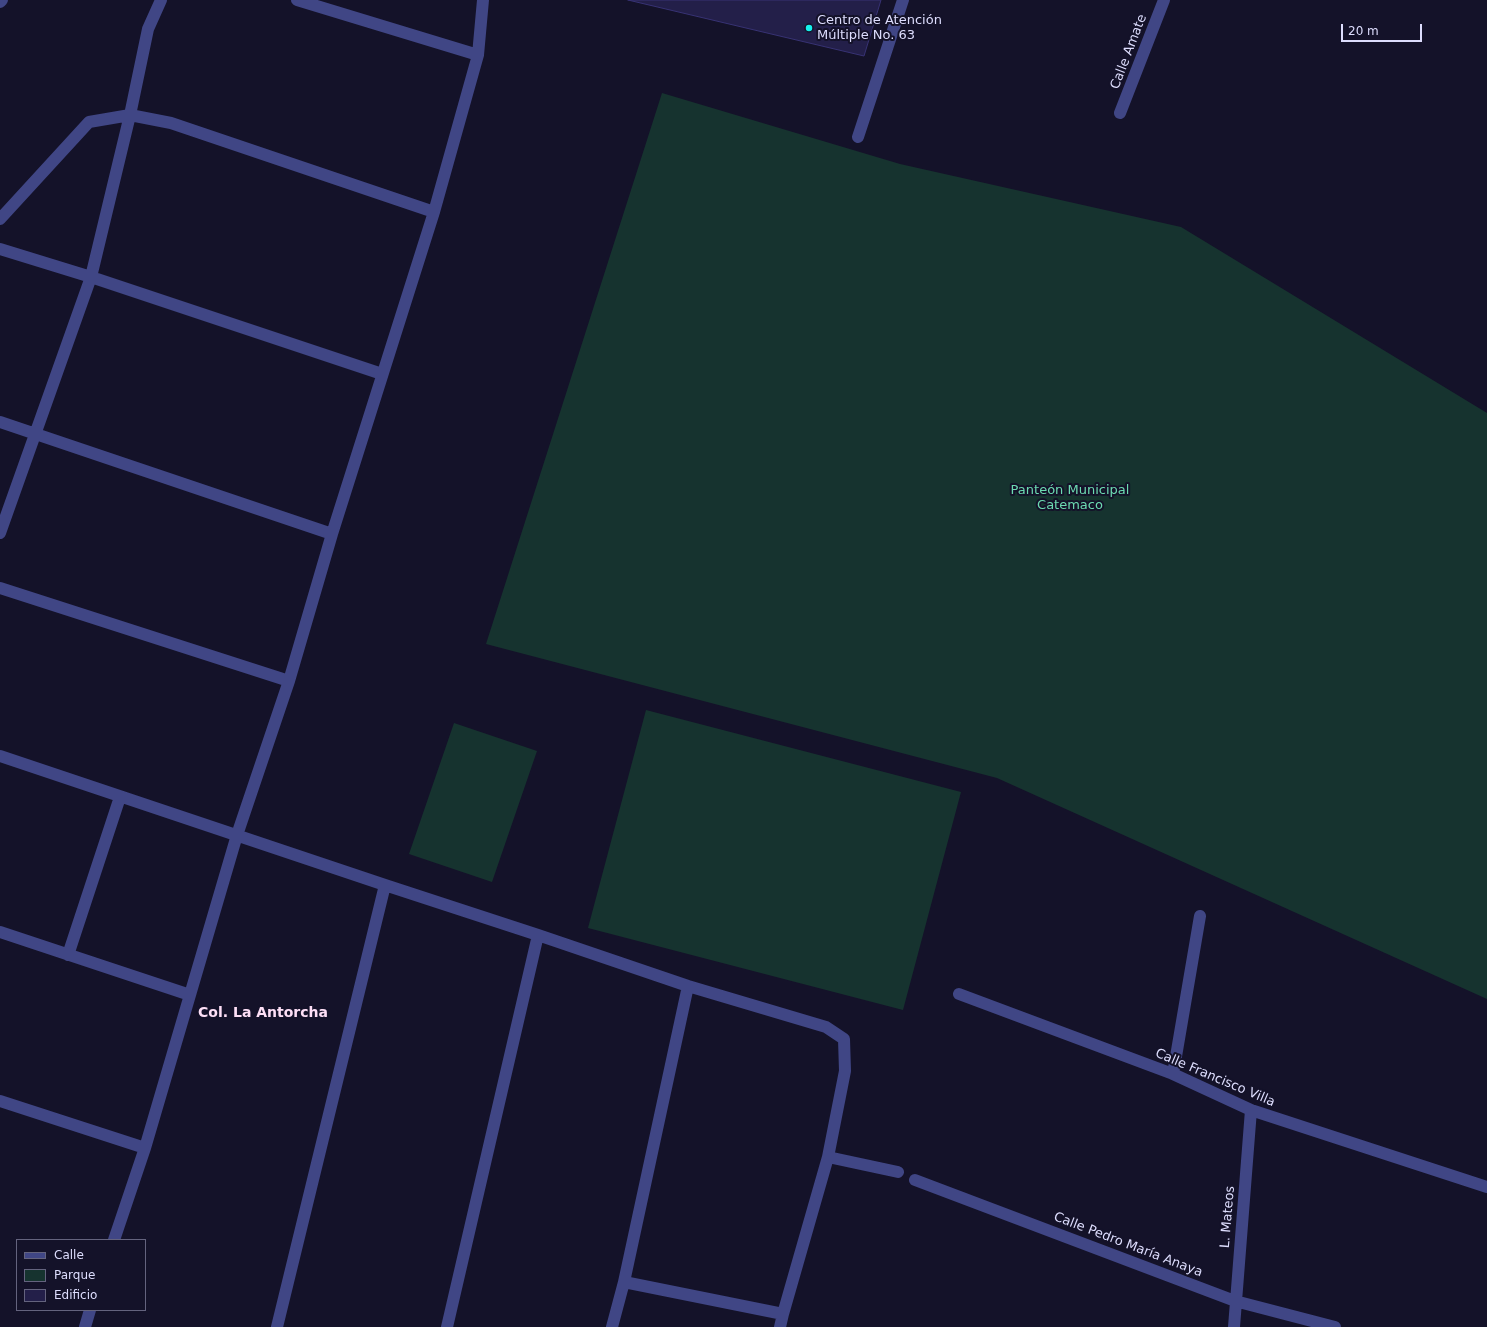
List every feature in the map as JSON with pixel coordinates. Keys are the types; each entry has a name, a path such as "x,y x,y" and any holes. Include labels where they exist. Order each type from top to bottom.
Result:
{"street":[{"path":"0,533 91,277 130,115 148,29 161,0"},
{"path":"297,0 478,56"},
{"path":"114,1239 145,1148 237,835 289,681 332,534 434,212 478,56 483,0"},
{"path":"858,137 903,0"},
{"name":"Calle Amate","path":"1120,113 1164,0"},
{"path":"0,219 89,122 130,115 171,124 434,212"},
{"path":"0,249 91,277 382,374"},
{"path":"0,422 332,534"},
{"path":"0,588 289,681"},
{"path":"0,756 688,986 826,1027 844,1039 845,1071 828,1157 782,1314 780,1327"},
{"path":"68,954 120,797"},
{"path":"277,1327 385,885"},
{"path":"1173,1074 1200,916"},
{"path":"0,932 190,996"},
{"path":"447,1327 538,935"},
{"path":"612,1327 624,1282 688,986"},
{"name":"Calle Francisco Villa","path":"959,994 1173,1074 1251,1110 1487,1187"},
{"path":"0,1102 145,1148"},
{"name":"L. Mateos","path":"1234,1327 1251,1110"},
{"path":"828,1157 898,1172"},
{"name":"Calle Pedro María Anaya","path":"915,1180 1236,1301 1335,1327"},
{"path":"624,1282 782,1314"},
{"path":"85,1327 90,1311"}],"green space":[{"name":"Panteón Municipal Catemaco","path":"662,93 900,164 1181,227 1487,413 1487,999 997,778 486,644"},
{"path":"646,710 961,792 903,1010 588,928"},
{"path":"454,723 537,751 492,882 409,854"}],"building":[{"name":"Centro de Atención Múltiple No. 63","path":"628,0 881,0 864,56"}],"place":[{"name":"Centro de Atención Múltiple No. 63","path":"809,28"}],"district":[{"name":"Col. La Antorcha","path":"263,1013"}]}
